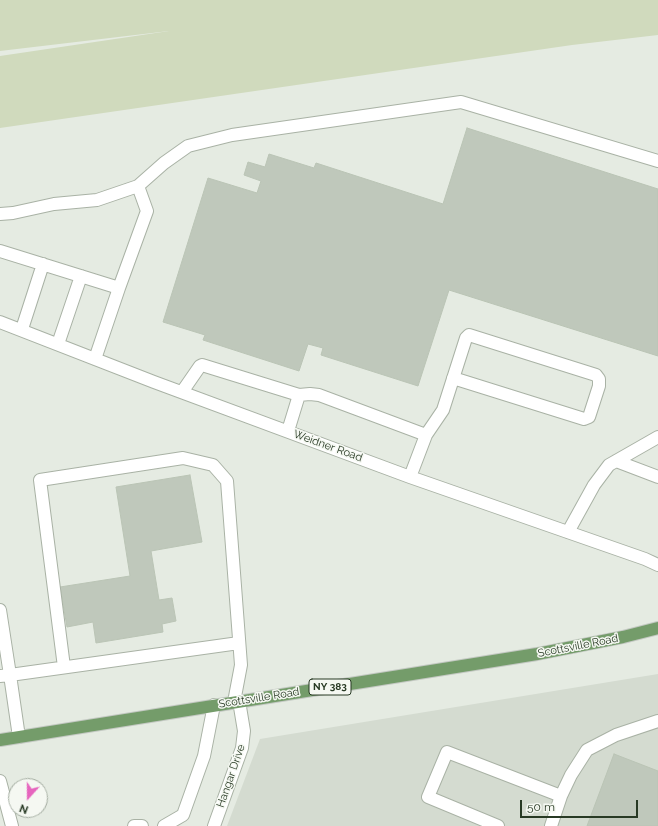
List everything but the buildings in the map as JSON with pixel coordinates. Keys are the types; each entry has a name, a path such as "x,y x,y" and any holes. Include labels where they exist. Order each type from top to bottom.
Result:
{"main road":[{"name":"Scottsville Road","path":"0,740 537,654 622,637 658,628"}],"street":[{"path":"0,214 13,213 54,204 97,200 138,186 164,163 188,146 232,135 462,102 658,161"},
{"path":"94,359 147,211 138,186"},
{"path":"0,251 119,288"},
{"path":"22,329 43,264"},
{"path":"58,344 81,276"},
{"name":"Weidner Road","path":"0,322 22,329 94,359 288,432 658,565"},
{"path":"410,477 426,435 443,410 453,378 466,338 470,335 596,375 599,379 599,386 589,417 584,419 453,378"},
{"path":"182,392 202,365 299,395 319,395 426,435"},
{"path":"288,432 299,395"},
{"path":"568,532 594,485 609,465 658,437"},
{"path":"64,667 40,480 182,458 213,465 226,481 241,665 237,702"},
{"path":"616,461 658,477"},
{"path":"0,610 5,675 19,736"},
{"path":"5,675 239,644"},
{"name":"Hangar Drive","path":"214,826 242,748 244,731 237,702"},
{"path":"164,826 183,815 204,756 214,705"},
{"path":"551,826 571,775 587,750 616,735 658,721"},
{"path":"498,826 428,797 447,752 562,796"},
{"path":"0,781 12,826"},
{"path":"134,826 142,826"}],"shaded area":[{"path":"658,674 658,826 227,826 260,739"}],"green space":[{"path":"0,0 658,0 658,35 572,45 0,128 0,56 169,31 0,51"}]}
